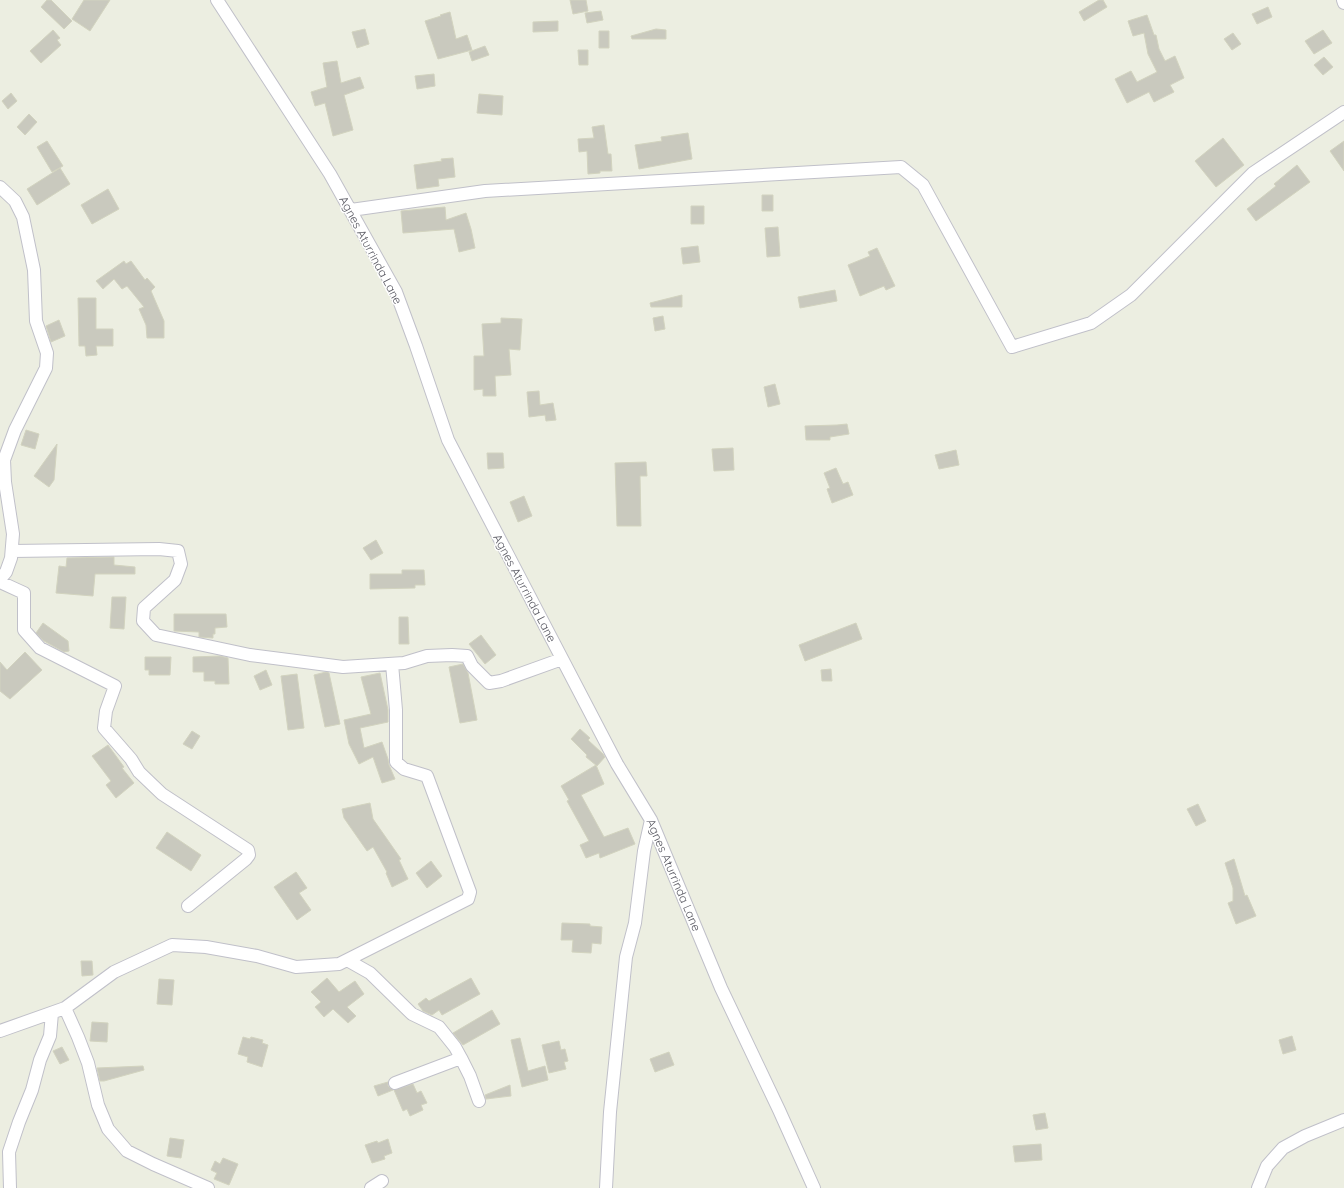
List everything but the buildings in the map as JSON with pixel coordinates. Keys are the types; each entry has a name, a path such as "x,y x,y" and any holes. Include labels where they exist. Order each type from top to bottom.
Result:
{"street":[{"name":"Agnes Aturrinda Lane","path":"217,0 330,174 396,292 448,440 617,764 652,820 721,988 814,1188"},
{"path":"350,210 485,192 900,167 923,185 1012,347 1091,323 1131,295 1253,173 1344,112"},
{"path":"0,187 14,202 23,217 34,270 36,321 47,353 46,368 15,430 4,460 5,482 13,534 11,558 6,572 0,580 24,593 24,630 40,648 115,686 106,711 104,728 131,759 139,772 162,794 248,850 249,855 246,859 188,906"},
{"path":"12,551 159,549 178,551 181,564 175,580 144,608 144,621 156,635 250,655 343,668 404,663 427,656 467,656 472,666 489,683 501,682 562,659"},
{"path":"0,1031 65,1008 114,972 172,945 206,948 257,956 296,967 339,964 468,900 470,892 427,776 404,769 396,762 396,710 392,664"},
{"path":"606,1188 610,1112 626,957 635,923 644,851 652,820"},
{"path":"347,960 370,973 412,1014 439,1027 455,1047 461,1058 470,1076 479,1101"},
{"path":"65,1008 88,1063 98,1105 108,1129 127,1151 152,1164 208,1188"},
{"path":"10,1188 9,1152 32,1090 40,1060 50,1036 52,1013"},
{"path":"396,1083 461,1058"},
{"path":"1258,1188 1267,1166 1283,1148 1305,1136 1344,1120"},
{"path":"371,1188 382,1181"}]}
